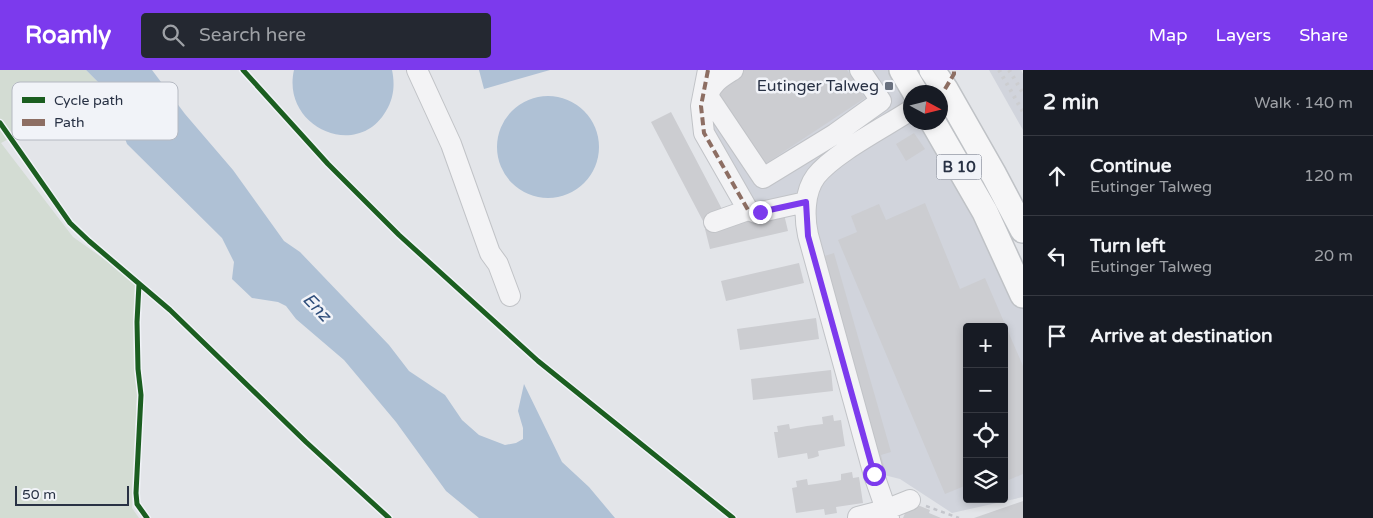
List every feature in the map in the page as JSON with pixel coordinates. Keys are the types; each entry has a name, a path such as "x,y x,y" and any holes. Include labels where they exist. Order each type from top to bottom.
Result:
{"main road":[{"path":"902,70 911,85"},
{"name":"B 10","path":"939,84 994,175 1023,230"},
{"name":"B 10","path":"938,130 985,212 1023,295"}],"street":[{"path":"417,70 451,144 490,253 498,264 510,296"},
{"path":"708,70 701,106 704,133 748,210 756,213 806,202"},
{"path":"733,70 719,79 710,89 708,96 763,178 835,134 881,101 860,70"},
{"path":"887,514 867,476 808,236 806,202 815,176 827,165 903,114"},
{"path":"835,134 849,149"},
{"path":"714,222 748,210"},
{"path":"858,517 887,514 910,500"}],"path":[{"path":"910,500 959,518"}],"shaded area":[{"path":"0,70 86,70 98,82 12,82 12,137 1,143 73,237 142,286 132,508 139,518 0,518"},
{"path":"713,70 892,70 903,89 903,130 927,130 1023,303 1023,497 1008,500 1008,323 963,323 963,503 996,503 952,513 900,479 880,474 800,197 754,204 731,166 711,125"},
{"path":"989,70 1021,70 1023,74 1023,130"}],"water":[{"path":"86,70 152,70 161,82 98,82"},
{"path":"294,70 392,70 394,86 391,101 386,111 373,126 358,134 341,135 324,131 310,121 299,107 293,90"},
{"path":"479,70 550,70 484,89"},
{"path":"548,96 567,100 584,111 595,128 599,147 595,166 584,183 567,194 548,198 529,194 512,183 501,166 497,147 501,128 512,111 529,100"},
{"name":"Enz","path":"178,105 233,170 284,241 300,252 389,345 409,371 445,395 462,420 479,435 505,445 516,443 523,439 523,428 518,411 524,384 562,462 589,487 615,518 479,518 446,491 396,422 344,360 296,319 286,306 278,302 252,298 232,279 234,262 222,238 127,144 126,140 178,140"}],"building":[{"path":"745,70 847,70 865,98 765,164 716,89"},
{"path":"671,112 723,211 703,221 651,122"},
{"path":"914,133 925,149 906,161 896,144"},
{"path":"925,203 960,289 985,278 1004,323 963,323 963,487 945,494 838,240 857,232 851,216 879,204 886,220"},
{"path":"783,210 788,231 710,249 705,229"},
{"path":"834,253 891,452 881,455 885,470 876,466 815,259"},
{"path":"799,263 804,283 726,301 721,281"},
{"path":"816,318 819,339 740,350 737,329"},
{"path":"1008,331 1023,366 1023,474 1008,480"},
{"path":"831,370 833,391 753,400 751,379"},
{"path":"833,415 834,421 841,420 845,446 818,451 819,456 808,459 807,453 778,458 774,432 778,432 777,426 789,424 790,429 823,424 822,417"},
{"path":"852,472 853,478 859,477 863,503 836,507 837,513 825,515 824,509 796,513 792,488 797,487 796,481 807,479 808,485 837,481 841,480 841,474"},
{"path":"1023,501 1023,518 974,518"},
{"path":"910,502 930,510 929,513 941,518 903,518"}],"railway":[{"path":"999,70 1023,112"},
{"path":"1009,70 1023,93"}],"marked path":[{"path":"708,70 701,106 704,133 748,210 756,213 806,202"},
{"path":"947,85 954,74 954,70"}],"cycle path":[{"path":"243,70 328,164 399,235 538,361 733,518"},
{"path":"0,123 70,223 170,310 306,442 389,518"},
{"path":"139,284 137,322 138,369 141,395 136,493 137,504 147,518"}],"place":[{"name":"Eutinger Talweg","path":"889,86"}],"route":[{"path":"760,212 806,202 808,236 874,474"}]}
